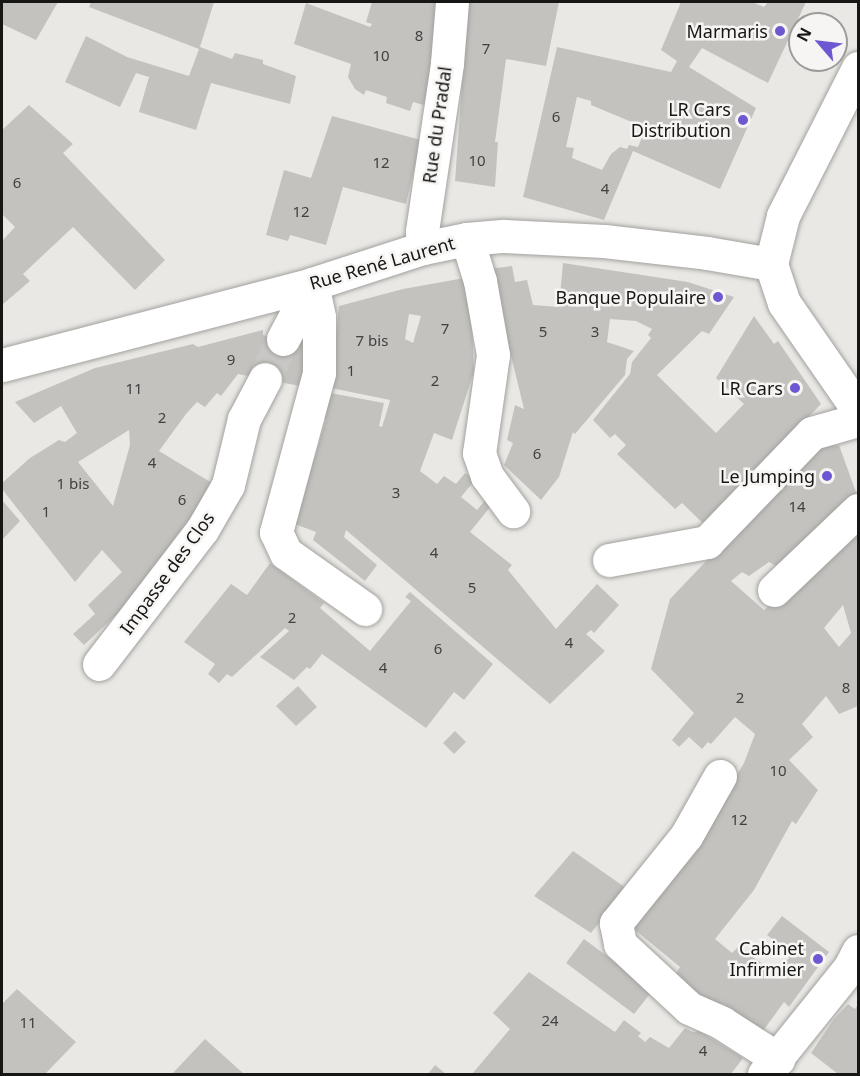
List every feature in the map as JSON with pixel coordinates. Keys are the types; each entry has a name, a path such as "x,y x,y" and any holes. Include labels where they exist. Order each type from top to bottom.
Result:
{"street":[{"name":"Rue du Pradal","path":"423,248 422,231 447,63 452,2"},
{"path":"858,68 783,216 771,264 784,303 858,410"},
{"name":"Rue René Laurent","path":"2,365 312,284 423,248 467,239 504,236 604,241 706,253 771,264"},
{"path":"467,239 480,281 493,355 479,453 487,476 513,511"},
{"path":"284,339 312,284"},
{"path":"312,284 319,318 319,374 276,532 286,553 365,609"},
{"name":"Impasse des Clos","path":"99,664 202,530 228,485 244,419 265,379"},
{"path":"609,560 707,542 812,433 858,420"},
{"path":"774,590 858,510"},
{"path":"720,776 686,836 616,923 620,944 689,1008 722,1023 771,1066 856,964"}],"building":[{"path":"2,2 58,2 36,40 2,24"},
{"path":"91,2 214,2 200,47 232,59 235,53 263,60 263,64 296,76 290,104 211,83 196,130 139,112 149,77 136,73 120,107 65,82 86,36 127,57 189,76 199,49 89,7"},
{"path":"372,2 438,2 427,106 413,102 410,111 386,103 387,97 366,90 364,95 355,89 348,77 351,64 294,44 306,3 370,27 372,24 366,22"},
{"path":"468,2 559,2 546,66 506,59 495,142 498,142 495,187 455,181"},
{"path":"681,2 752,2 764,7 768,2 806,2 801,12 788,12 788,40 768,83 702,48 689,67 756,108 720,189 633,151 604,220 523,197 557,47 671,72 677,61 661,50","holes":["577,97 591,101 591,105 646,128 638,147 629,145 627,149 620,147 611,154 602,170 572,158 574,148 566,147"]},
{"path":"29,105 73,144 63,153 165,260 135,290 73,227 23,274 30,281 2,305 2,241 15,227 2,214 2,130"},
{"path":"332,116 421,140 406,204 343,187 326,245 290,235 288,241 266,235 284,170 311,178"},
{"path":"563,263 688,282 734,297 709,334 702,331 657,375 716,433 744,404 716,378 754,316 774,344 778,341 821,404 757,471 709,529 682,503 675,509 617,454 626,445 615,434 610,438 593,420 630,374 632,362 651,338 648,335 652,329 636,321 610,319 607,342 634,351 627,359 625,375 575,434 573,432 559,477 541,500 504,465 513,443 507,440 515,405 524,409 490,269 512,266 515,282 527,280 533,305 559,307"},
{"path":"470,277 474,371 452,440 434,433 420,471 437,484 444,476 456,484 465,473 475,480 461,497 477,510 488,497 495,501 470,532 512,565 508,570 556,629 597,584 619,605 594,633 591,630 586,634 605,651 550,704 346,530 344,537 377,565 365,581 313,540 316,532 295,524 326,419 318,417 325,392 384,403 379,426 382,427 390,400 331,388 339,306 403,289","holes":["409,314 421,316 413,343 405,339"]},
{"path":"263,330 263,335 309,345 300,386 238,374 221,396 217,393 205,407 197,402 186,414 159,451 212,483 205,498 141,584 144,589 84,645 73,634 95,614 88,605 122,572 102,550 75,582 2,489 2,483 30,458 59,440 65,442 77,433 61,406 34,423 15,402 95,368 193,344 198,347","holes":["129,430 130,445 113,506 78,462"]},
{"path":"839,445 857,495 776,566 769,562 749,576 742,572 731,581 764,610 858,524 858,706 839,714 826,696 802,724 813,737 789,760 818,790 796,824 792,821 754,890 715,939 732,953 738,947 776,973 789,958 772,944 775,941 767,935 782,916 829,952 789,1007 784,1002 760,1035 723,1004 716,1012 672,980 680,967 629,925 698,840 744,763 755,734 735,717 711,744 708,742 702,749 689,737 679,747 672,740 694,713 651,669 670,599 813,449","holes":["843,605 851,633 839,647 824,628"]},
{"path":"2,500 20,521 2,540"},
{"path":"270,563 324,603 320,608 370,651 411,601 405,597 410,592 493,664 464,700 454,692 426,728 322,654 310,669 307,667 294,680 260,657 289,631 285,628 232,677 227,674 219,683 208,674 215,664 184,642 231,584 247,595"},
{"path":"298,686 317,707 296,726 276,706"},
{"path":"455,731 466,742 454,754 443,743"},
{"path":"573,851 626,888 591,933 534,896"},
{"path":"584,939 653,990 634,1014 566,963"},
{"path":"529,972 615,1032 624,1020 641,1033 638,1036 645,1042 650,1037 669,1048 685,1028 693,1032 699,1031 743,1058 731,1074 472,1074 510,1029 493,1013"},
{"path":"17,989 76,1042 45,1074 2,1074 2,1004"},
{"path":"848,1004 855,1009 858,1005 858,1074 838,1074 811,1053 834,1019"},
{"path":"205,1039 244,1074 172,1074"},
{"path":"435,1065 446,1074 428,1074"}],"tunnel":[{"path":"265,379 283,339"}],"place":[{"name":"Marmaris","path":"780,31"},
{"name":"LR Cars Distribution","path":"743,120"},
{"name":"Banque Populaire","path":"718,297"},
{"name":"LR Cars","path":"795,388"},
{"name":"Le Jumping","path":"827,476"},
{"name":"Cabinet Infirmier","path":"818,959"}]}
